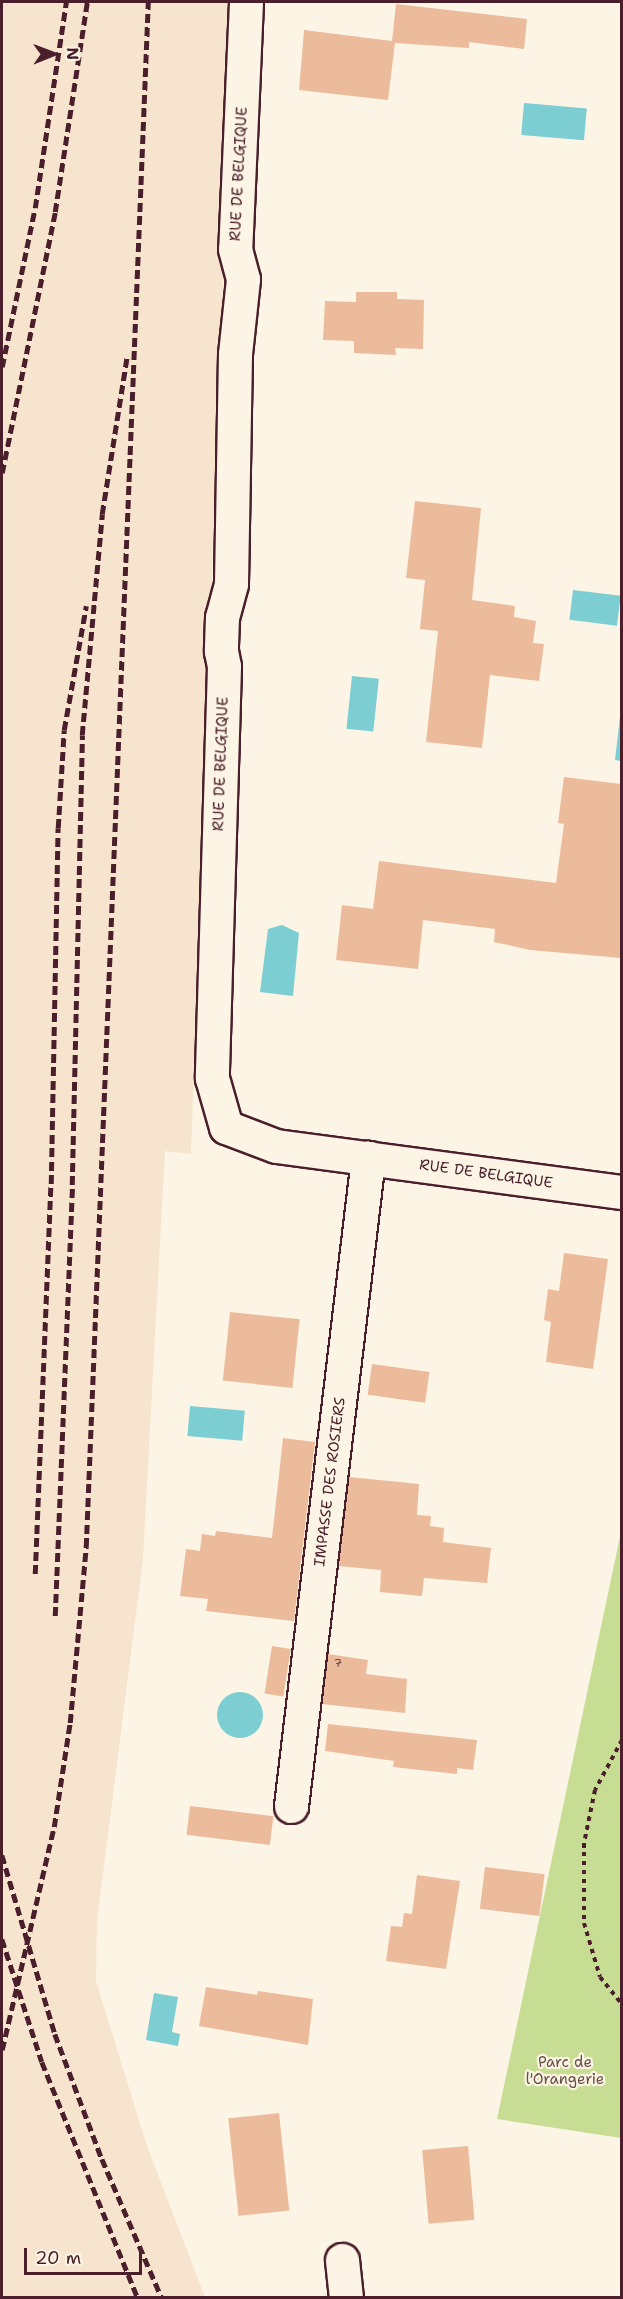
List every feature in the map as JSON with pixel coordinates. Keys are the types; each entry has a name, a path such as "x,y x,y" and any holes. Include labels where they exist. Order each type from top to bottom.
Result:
{"street":[{"name":"RUE DE BELGIQUE","path":"246,2 236,249 243,279 235,354 231,584 222,617 221,651 224,666 212,1078 226,1127 276,1146 621,1192"},
{"name":"IMPASSE DES ROSIERS","path":"291,1806 368,1158"},
{"path":"342,2260 346,2298"}],"path":[{"path":"621,1740 596,1790 584,1843 584,1923 600,1977 621,2004"}],"shaded area":[{"path":"2,2 233,2 191,1154 165,1151 143,1559 97,1921 96,1981 147,2146 205,2297 2,2298"}],"green space":[{"name":"Parc de l'Orangerie","path":"621,1532 622,2138 497,2119"}],"water":[{"path":"524,103 587,108 584,140 521,135"},
{"path":"573,590 621,596 617,626 569,620"},
{"path":"352,676 379,679 373,732 346,729"},
{"path":"621,708 621,761 615,760"},
{"path":"282,925 299,933 293,996 260,992 268,929"},
{"path":"190,1406 245,1411 242,1441 187,1436"},
{"path":"240,1692 256,1699 263,1715 256,1731 240,1738 224,1731 217,1715 224,1699"},
{"path":"154,1993 178,1997 172,2032 180,2034 178,2046 146,2040"}],"building":[{"path":"396,4 527,19 524,49 469,42 469,48 395,43 388,100 299,90 304,30 392,41"},
{"path":"356,292 397,292 397,299 424,300 423,349 395,348 396,355 354,353 354,341 323,340 325,301 356,302"},
{"path":"415,501 481,508 472,600 515,606 514,617 536,621 533,643 544,644 539,681 490,675 482,748 426,742 438,631 420,629 425,580 406,578"},
{"path":"564,777 621,784 621,958 530,950 494,942 495,929 423,920 418,969 336,960 342,905 373,909 379,861 556,883 564,824 558,823"},
{"path":"564,1253 608,1259 593,1369 546,1362 551,1322 544,1320 548,1289 559,1291"},
{"path":"230,1312 300,1319 292,1388 223,1381"},
{"path":"372,1364 429,1372 425,1403 368,1395"},
{"path":"283,1438 315,1442 294,1621 206,1611 208,1599 180,1596 186,1549 200,1551 202,1534 215,1536 216,1531 272,1538"},
{"path":"349,1477 419,1484 417,1515 431,1516 430,1526 444,1528 443,1542 491,1548 487,1583 424,1578 422,1596 380,1592 381,1570 338,1566"},
{"path":"272,1646 291,1649 283,1696 264,1693"},
{"path":"328,1654 368,1660 366,1674 407,1679 405,1713 322,1704"},
{"path":"328,1724 477,1740 473,1770 457,1768 457,1774 393,1767 394,1761 325,1751"},
{"path":"190,1806 273,1816 270,1845 186,1835"},
{"path":"485,1867 545,1874 539,1916 480,1909"},
{"path":"417,1875 460,1881 446,1969 386,1961 391,1926 402,1927 404,1913 412,1914"},
{"path":"206,1987 257,1995 258,1991 313,1999 308,2045 199,2026"},
{"path":"279,2113 289,2210 239,2216 228,2118"},
{"path":"468,2146 474,2220 429,2224 422,2150"}],"railway":[{"path":"2,367 35,208 66,2"},
{"path":"2,473 55,212 87,2"},
{"path":"2,2050 54,1827 70,1723 86,1547 148,2"},
{"path":"55,1616 72,1185 82,735 102,514 127,357"},
{"path":"35,1574 51,1184 58,828 64,730 86,606"},
{"path":"2,1855 55,2034 102,2159 162,2298"},
{"path":"2,1939 42,2062 138,2298"}]}
